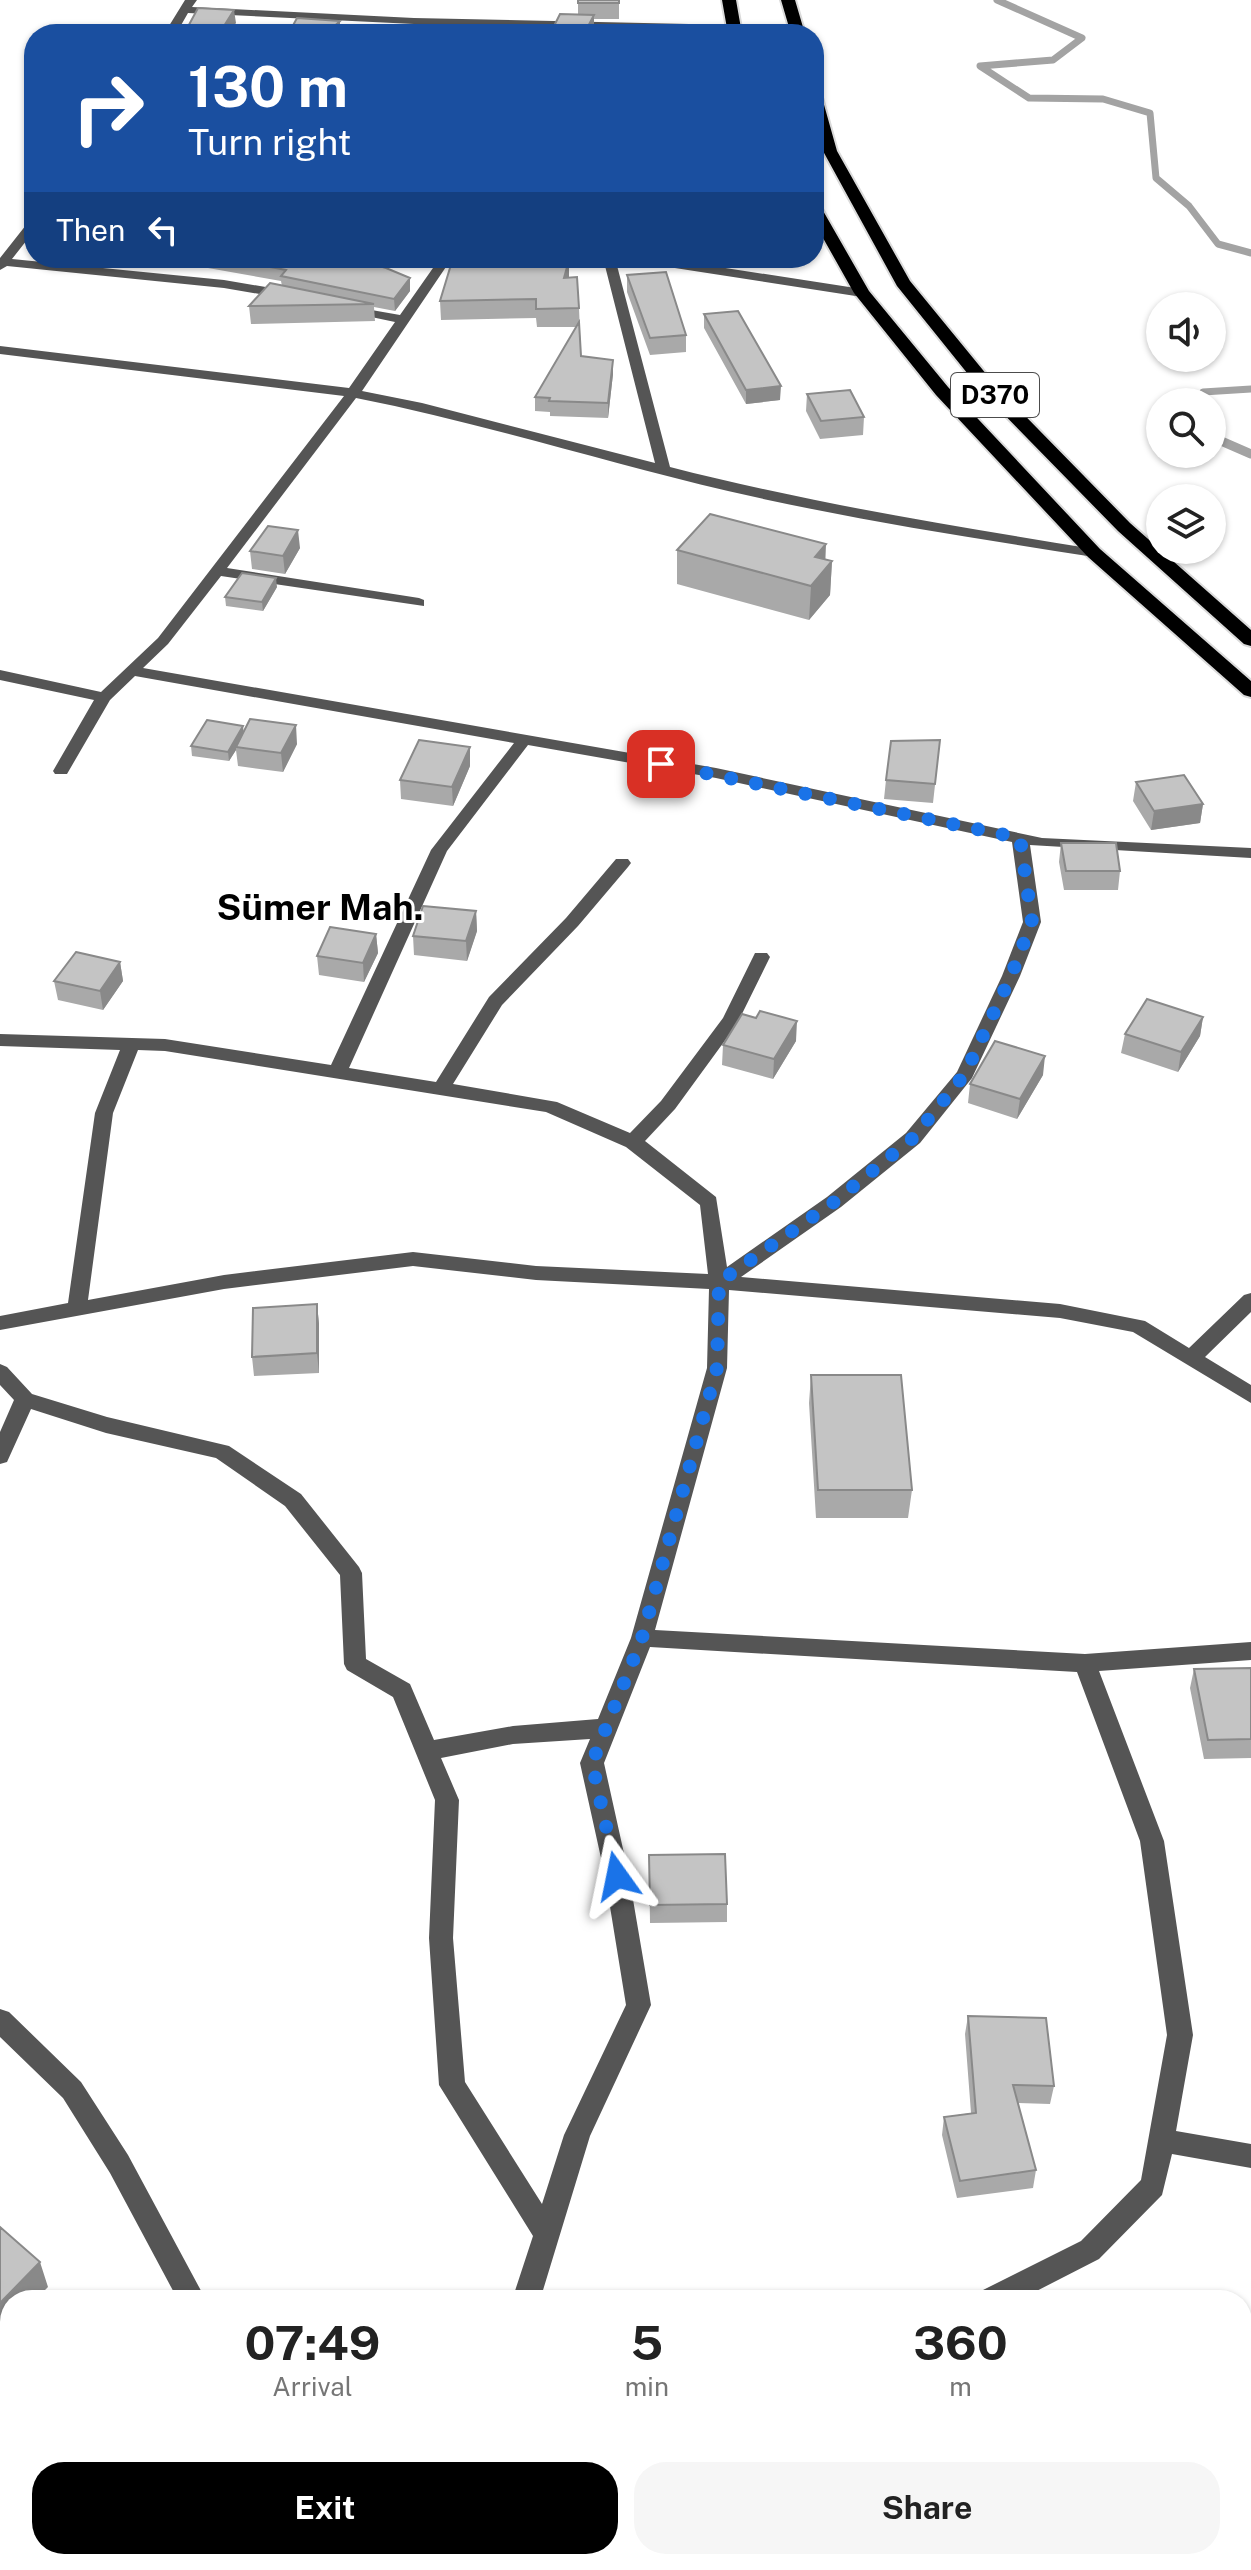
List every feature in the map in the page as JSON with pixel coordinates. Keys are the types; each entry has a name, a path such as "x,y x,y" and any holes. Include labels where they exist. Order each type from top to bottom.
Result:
{"highway":[{"path":"729,0 733,24"},
{"path":"788,0 795,24"},
{"name":"D370","path":"824,130 830,151 903,283 990,390 1124,527 1251,640"},
{"name":"D370","path":"824,226 862,293 942,391 1094,553 1251,691"}],"street":[{"path":"176,24 188,5 586,24"},
{"path":"413,24 416,16"},
{"path":"2,264 24,236"},
{"path":"2,264 24,266"},
{"path":"46,268 224,284 303,298"},
{"path":"61,771 104,697 163,641 353,393 439,268"},
{"path":"612,268 664,471"},
{"path":"701,268 862,293"},
{"path":"330,304 402,319"},
{"path":"0,350 353,393 422,407 664,471 909,523 1094,553"},
{"path":"217,571 419,603"},
{"path":"131,671 716,773 1042,843 1251,853"},
{"path":"0,675 104,697"},
{"path":"338,1071 439,850 524,740"},
{"path":"719,1282 834,1202 913,1138 965,1074 1011,976 1032,922 1020,838"},
{"path":"441,1088 495,1001 572,922 622,863"},
{"path":"633,1142 668,1105 731,1020 761,957"},
{"path":"0,1040 165,1045 550,1106 633,1142 709,1202 719,1282 717,1368 642,1638 592,1763 617,1876 639,2005 577,2135 529,2290"},
{"path":"77,1309 104,1113 131,1044"},
{"path":"0,1323 224,1282 413,1259 536,1273 719,1282 1060,1311 1138,1326 1251,1395"},
{"path":"1191,1358 1251,1300"},
{"path":"0,1372 25,1399 106,1425 222,1452 293,1500 351,1573 355,1664 402,1691 447,1800 441,1938 452,2085 546,2233"},
{"path":"0,1456 25,1399"},
{"path":"642,1638 1085,1663 1251,1651"},
{"path":"1011,2290 1090,2250 1153,2186 1180,2035 1152,1841 1085,1663"},
{"path":"427,1751 513,1735 606,1728"},
{"path":"0,2020 72,2090 119,2164 187,2290"},
{"path":"1162,2140 1251,2156"}],"building":[{"path":"578,0 619,0 619,3 578,3"},
{"path":"198,8 234,10 225,24 189,24"},
{"path":"560,14 594,15 589,24 555,24"},
{"path":"297,18 340,21 337,24 294,24"},
{"path":"275,268 386,268 410,278 394,299 281,276 286,270"},
{"path":"450,268 567,268 564,278 577,277 579,308 536,309 536,299 440,301"},
{"path":"666,272 686,335 650,338 627,275"},
{"path":"270,283 374,304 249,306"},
{"path":"738,311 781,386 746,390 704,314"},
{"path":"579,322 581,356 613,360 608,403 549,401 550,398 535,397"},
{"path":"850,390 864,417 821,421 807,394"},
{"path":"710,514 826,544 815,557 832,561 811,586 677,550"},
{"path":"268,526 298,530 283,556 250,551"},
{"path":"242,573 276,578 262,602 225,597"},
{"path":"250,719 296,725 281,753 236,747"},
{"path":"207,720 243,726 228,752 191,746"},
{"path":"419,740 470,747 452,787 400,780"},
{"path":"940,740 935,784 886,780 891,741"},
{"path":"1184,775 1203,804 1154,811 1136,782"},
{"path":"1061,843 1116,843 1120,871 1066,871"},
{"path":"423,906 476,911 466,941 413,936"},
{"path":"330,927 376,934 363,963 317,956"},
{"path":"76,952 120,962 100,991 54,981"},
{"path":"1147,999 1203,1017 1181,1052 1125,1034"},
{"path":"760,1011 797,1021 774,1059 723,1045 742,1014 756,1018"},
{"path":"995,1041 1045,1056 1020,1099 970,1084"},
{"path":"317,1304 317,1353 252,1357 253,1308"},
{"path":"811,1375 901,1375 912,1490 818,1490"},
{"path":"1251,1668 1251,1739 1208,1740 1194,1669"},
{"path":"725,1854 727,1904 650,1905 649,1855"},
{"path":"968,2016 1046,2018 1054,2086 1013,2085 1036,2170 960,2181 944,2117 976,2113"},
{"path":"0,2227 40,2262 13,2290 0,2290"}],"waterway":[{"path":"997,0 1082,38 1053,60 980,66 1029,98 1103,99 1150,113 1156,178 1189,206 1218,244 1251,253"},
{"path":"1226,391 1251,389"},
{"path":"1226,443 1251,454"}],"district":[{"name":"Sümer Mah.","path":"320,907"}],"route":[{"path":"617,1876 592,1763 642,1638 717,1368 719,1282 834,1202 913,1138 965,1074 1011,976 1032,922 1020,838 661,764"}]}
